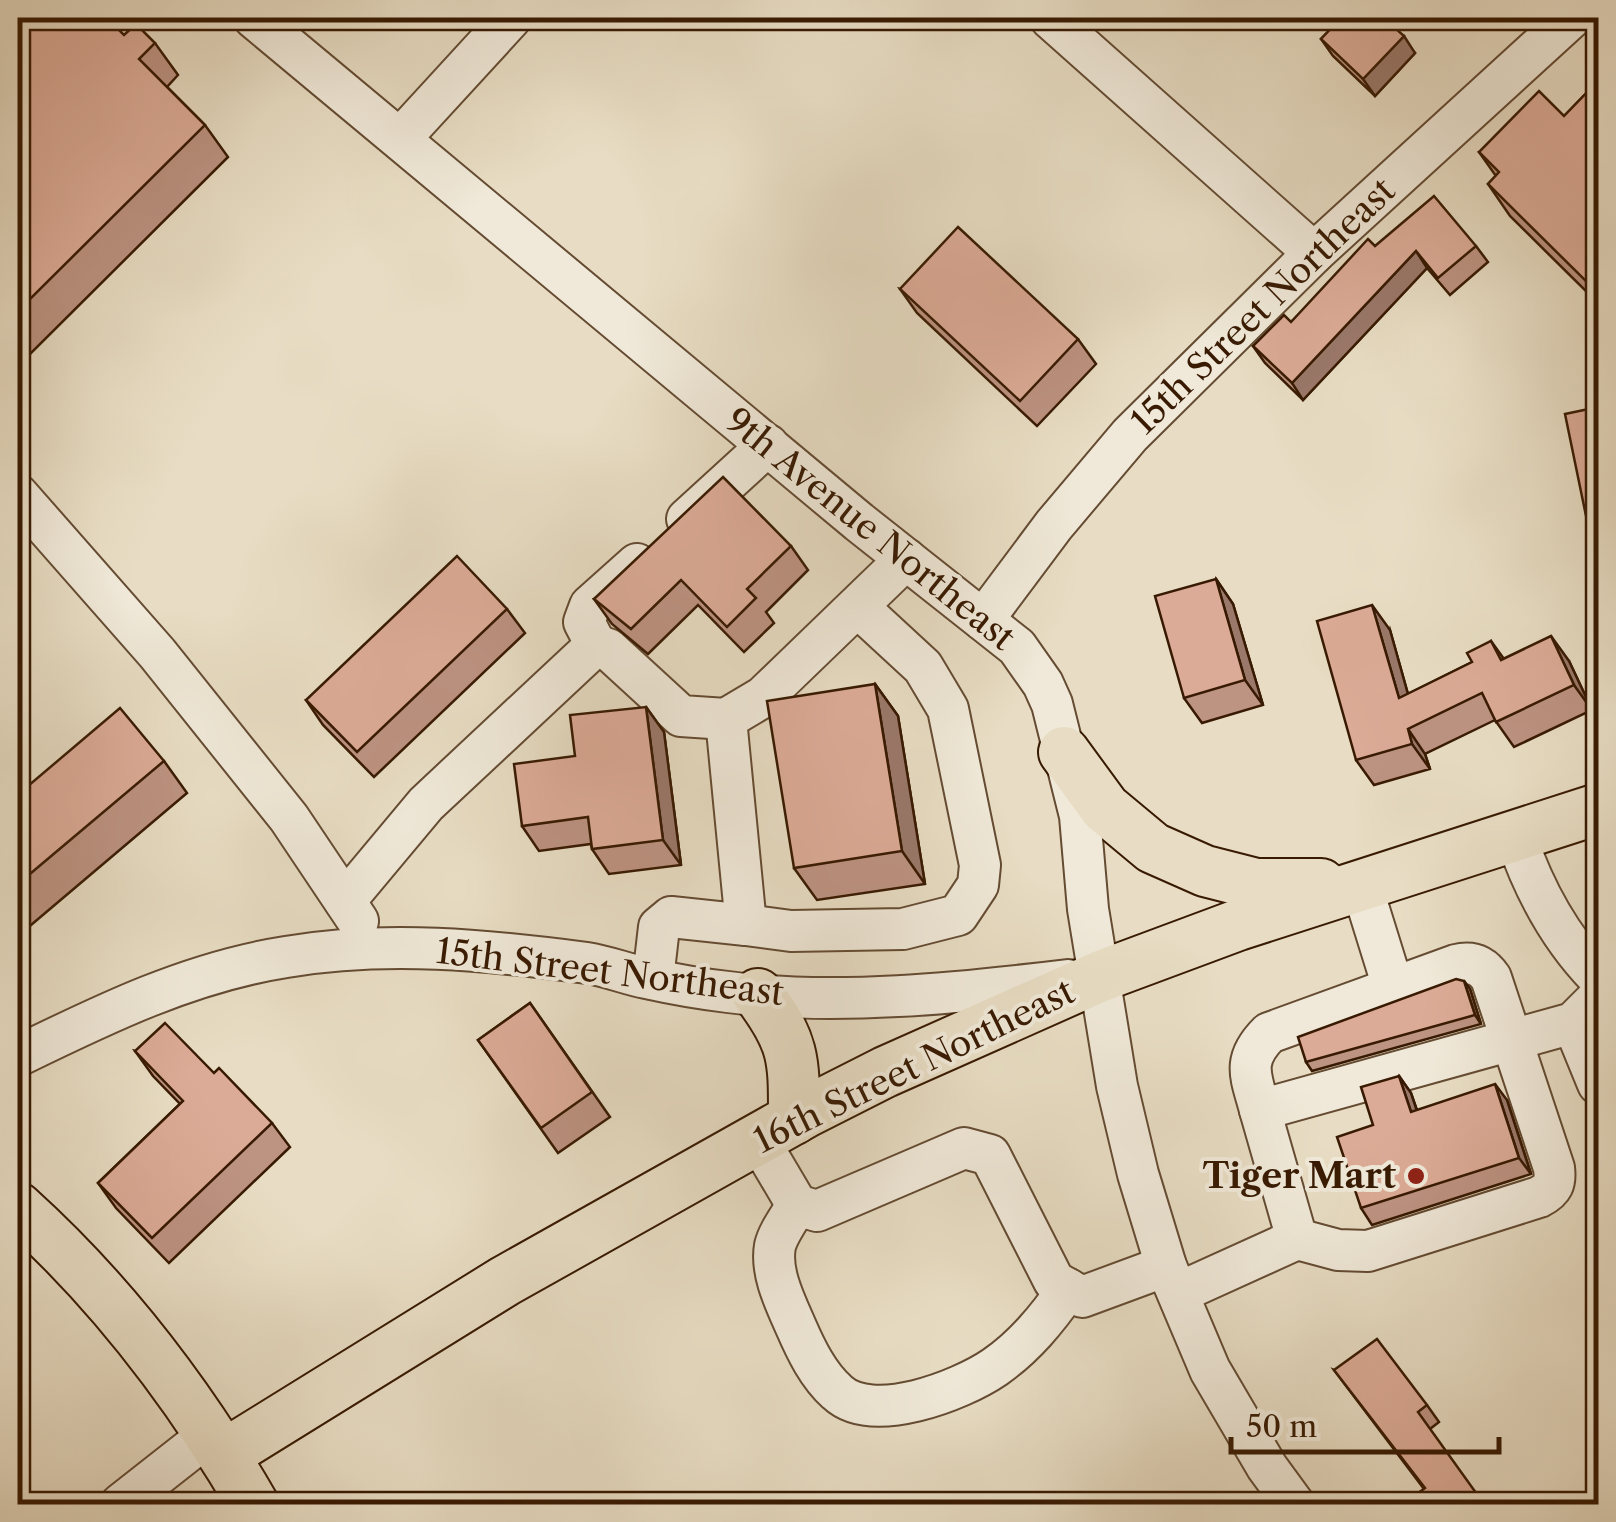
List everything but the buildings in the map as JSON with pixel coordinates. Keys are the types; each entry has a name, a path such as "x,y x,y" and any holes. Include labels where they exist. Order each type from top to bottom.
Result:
{"main road":[{"path":"1064,752 1105,808 1152,848 1170,856 1205,871 1256,884 1361,884"},
{"name":"16th Street Northeast","path":"229,1477 505,1281 885,1072 1102,976 1361,884 1598,810"},
{"path":"758,994 789,1040 794,1067 776,1129"},
{"path":"18,1208 54,1241 134,1333 229,1477"}],"street":[{"name":"9th Avenue Northeast","path":"254,18 768,446 1018,647 1044,684 1080,816 1088,909 1117,1086 1138,1174 1172,1280 1210,1370 1266,1467 1294,1504"},
{"path":"400,139 510,18"},
{"path":"1050,18 1314,253"},
{"name":"15th Street Northeast","path":"982,620 1054,525 1130,435 1314,253 1572,18"},
{"path":"344,901 426,804 768,446"},
{"path":"18,495 181,683 289,818 376,949"},
{"path":"593,626 608,649 681,716 726,719 763,697 906,559"},
{"path":"653,979 660,927 671,917 792,931 903,929 958,915 978,885 980,864 948,709 923,667 858,608"},
{"path":"726,719 746,924"},
{"path":"1516,837 1543,903 1598,978"},
{"path":"1361,884 1393,987"},
{"name":"15th Street Northeast","path":"18,1056 123,1005 194,978 286,956 376,949 439,947 591,964 653,979 758,994 902,996 1102,976"},
{"path":"796,1205 817,1211 964,1148 990,1155 1054,1281 1082,1297 1172,1280 1297,1239 1338,1250 1368,1252 1539,1197 1552,1189 1556,1179 1554,1168 1491,978 1478,964 1456,965 1270,1033 1255,1049 1250,1065 1297,1239"},
{"path":"1260,1110 1513,1040 1586,1010 1598,1084"},
{"path":"776,1129 796,1205 775,1246 780,1290 808,1354 838,1394 864,1405 888,1407 940,1394 994,1368 1042,1327 1068,1289"},
{"path":"121,1504 229,1477"}],"place":[{"name":"Tiger Mart","path":"1416,1176"}]}
